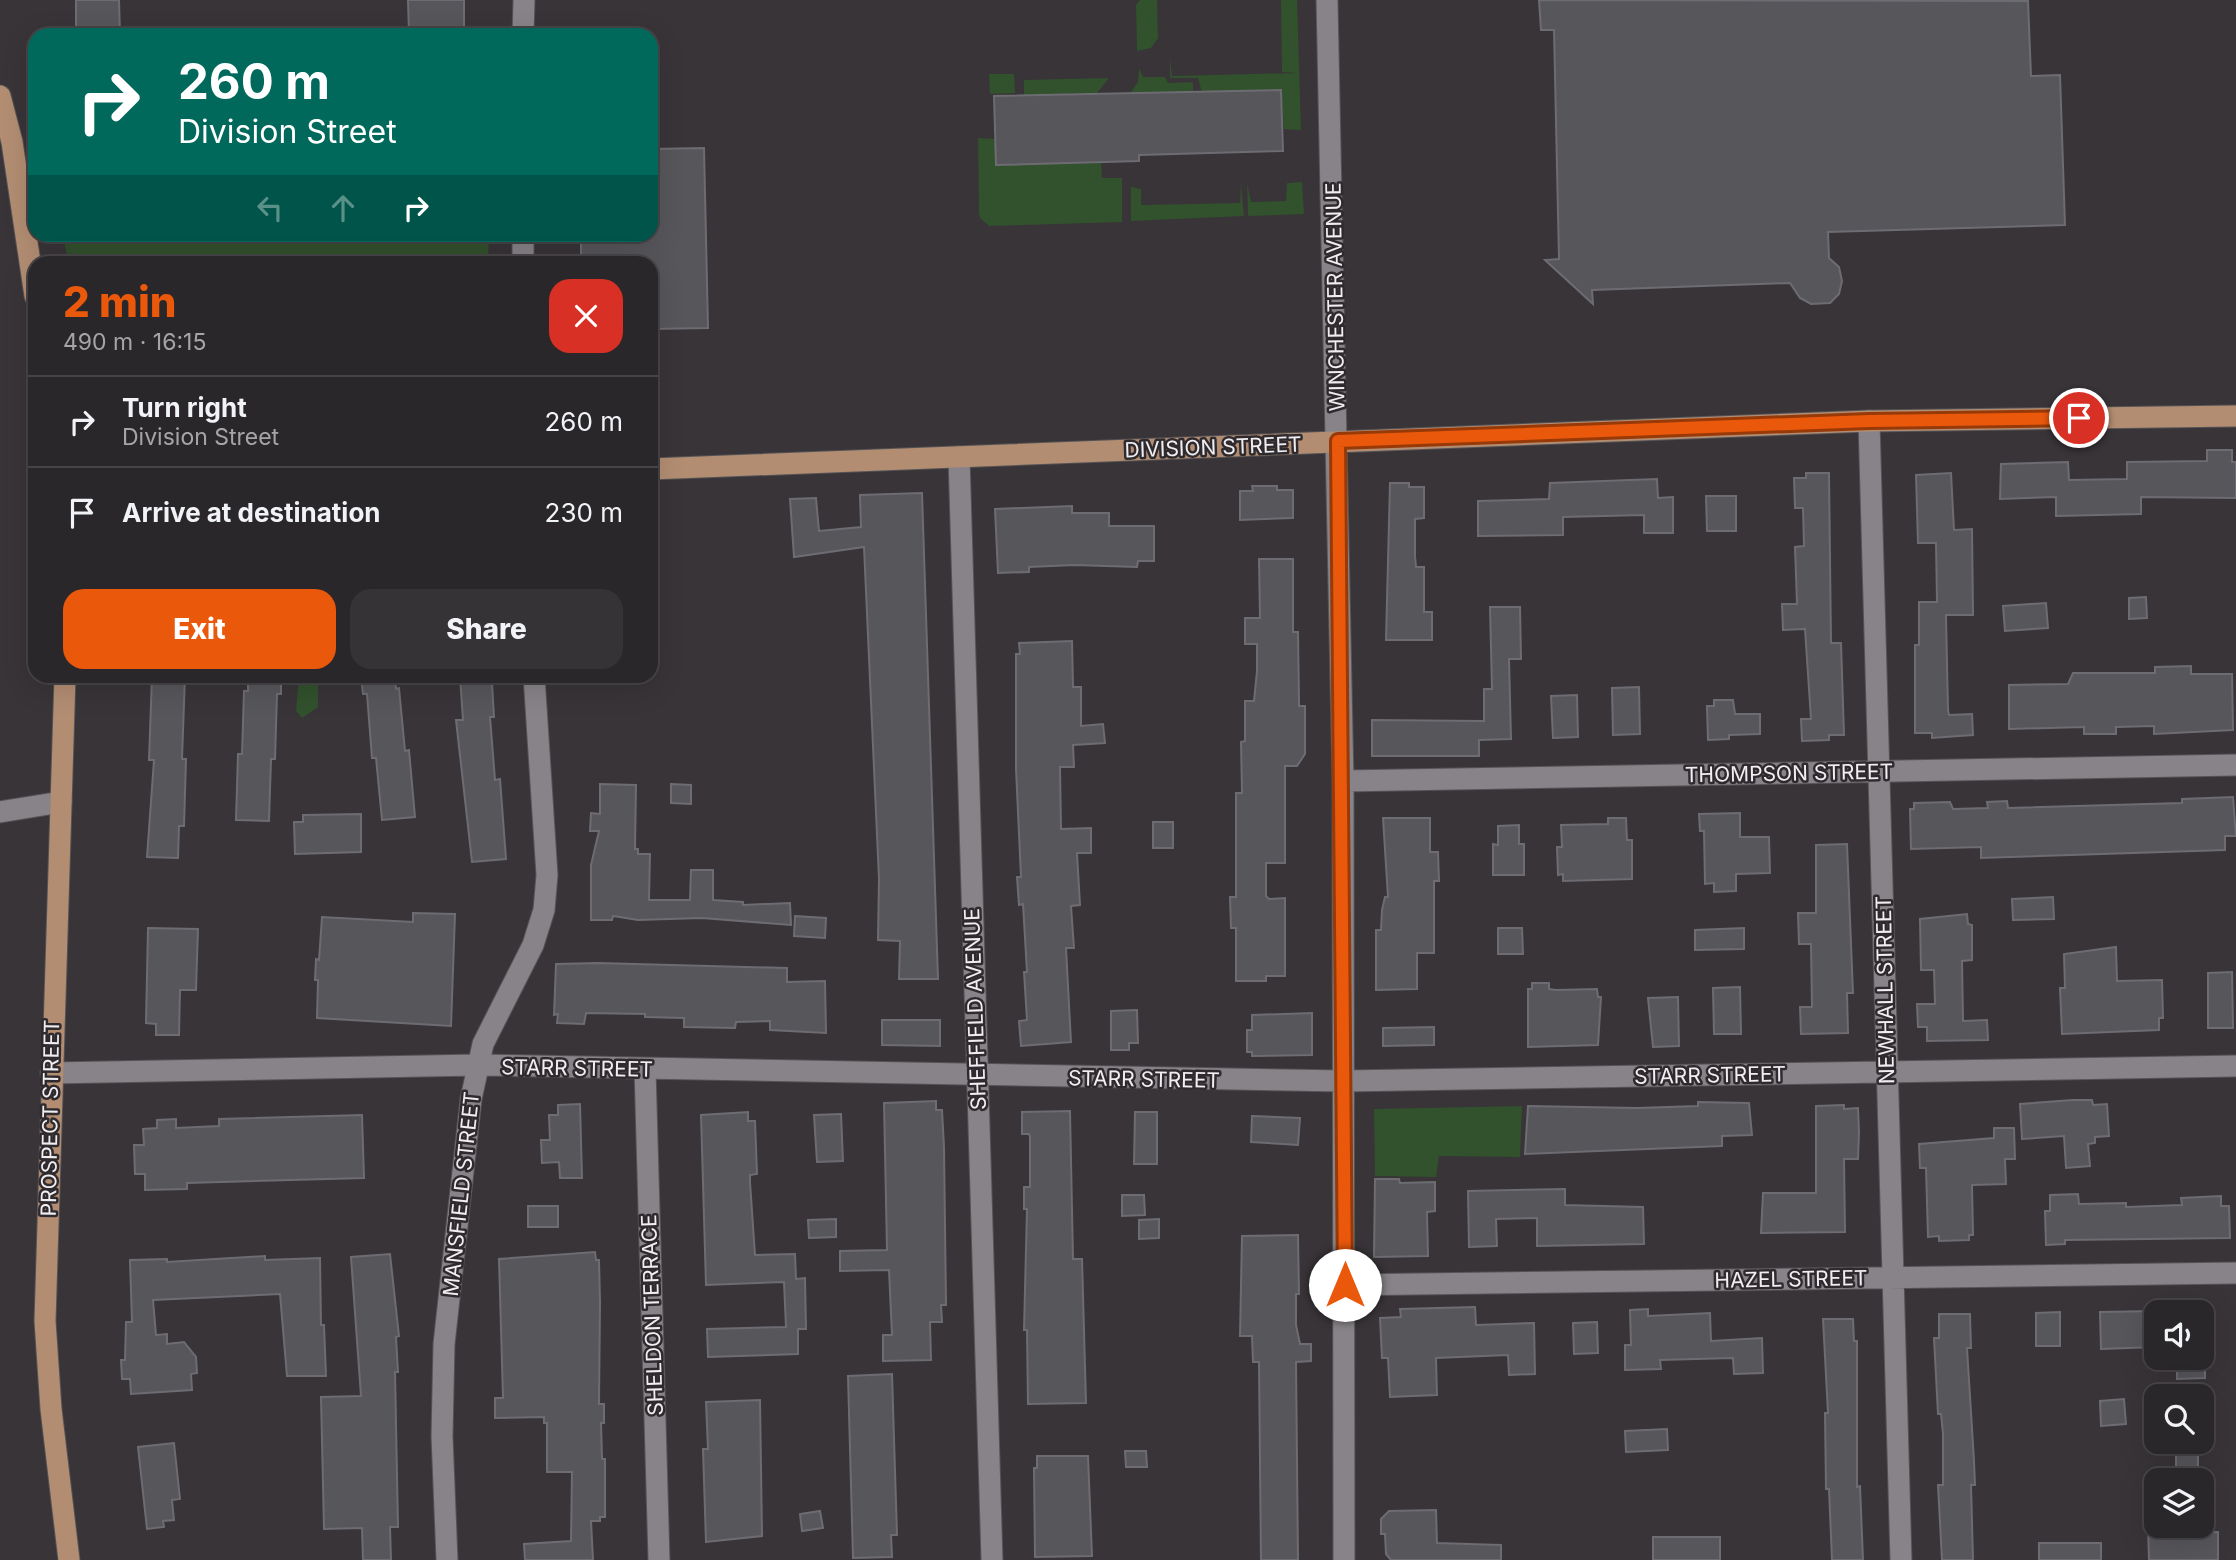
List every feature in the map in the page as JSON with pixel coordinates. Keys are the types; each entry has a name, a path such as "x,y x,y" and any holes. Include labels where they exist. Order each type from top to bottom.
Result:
{"main road":[{"path":"0,96 12,142 29,256"},
{"name":"DIVISION STREET","path":"658,469 1869,421 2236,416"},
{"name":"PROSPECT STREET","path":"65,683 45,1321 50,1397 69,1560"}],"street":[{"path":"523,28 524,0"},
{"name":"WINCHESTER AVENUE","path":"1327,0 1343,781 1344,1560"},
{"name":"NEWHALL STREET","path":"1869,421 1900,1560"},
{"name":"SHEFFIELD AVENUE","path":"959,457 992,1560"},
{"name":"MANSFIELD STREET","path":"447,1560 442,1411 444,1344 477,1065 484,1042 533,945 544,909 547,875 534,683"},
{"name":"THOMPSON STREET","path":"1343,781 2236,765"},
{"path":"0,812 61,802"},
{"name":"STARR STREET","path":"51,1073 477,1065 977,1077 1344,1081 2236,1066"},
{"name":"SHELDON TERRACE","path":"645,1069 659,1560"},
{"name":"HAZEL STREET","path":"1345,1285 2236,1273"}],"green space":[{"path":"1140,0 1157,0 1158,38 1151,48 1137,51 1136,5"},
{"path":"1281,0 1297,0 1301,130 1284,129 1281,90 1202,93 1198,78 1170,78 1170,57 1172,76 1298,73 1282,72"},
{"path":"1139,68 1143,77 1165,77 1168,83 1193,82 1193,93 1137,95 1131,92 1138,82"},
{"path":"989,74 1014,74 1015,93 990,94"},
{"path":"1109,78 1097,93 1024,95 1024,80"},
{"path":"978,138 995,139 996,165 1101,163 1102,178 1122,178 1122,222 989,226 980,218 979,213"},
{"path":"1302,182 1304,214 1248,216 1247,183 1251,202 1286,201 1287,183"},
{"path":"1241,183 1244,216 1131,221 1131,187 1141,189 1141,205 1240,203"},
{"path":"64,242 489,242 488,256 67,256"},
{"path":"298,683 318,683 318,707 302,718 296,711"},
{"path":"1522,1106 1520,1157 1439,1156 1436,1177 1375,1176 1374,1109"}],"building":[{"path":"76,0 119,0 120,28 76,28"},
{"path":"408,0 464,0 464,28 409,28"},
{"path":"1539,0 2028,1 2031,76 2060,75 2065,225 1828,232 1829,258 1839,267 1842,281 1839,294 1830,303 1811,304 1800,298 1790,283 1592,290 1593,304 1545,260 1559,259 1554,30 1541,30"},
{"path":"1281,90 1283,151 1139,155 1139,161 996,165 994,96"},
{"path":"704,148 708,328 658,329 658,256 581,256 581,242 658,242 658,149"},
{"path":"2207,450 2232,450 2232,462 2236,462 2236,498 2141,497 2141,514 2056,516 2056,497 2000,499 2001,464 2068,462 2069,480 2127,479 2127,462 2207,461"},
{"path":"1806,473 1829,473 1831,643 1841,643 1844,735 1829,735 1829,740 1802,741 1801,719 1811,719 1805,629 1783,630 1782,604 1797,604 1795,547 1804,546 1803,508 1795,508 1794,478 1806,478"},
{"path":"1951,473 1954,530 1972,529 1973,615 1946,615 1948,710 1949,715 1972,714 1973,735 1932,738 1932,733 1915,733 1915,645 1919,645 1919,602 1937,602 1936,543 1918,543 1916,475"},
{"path":"1657,479 1658,498 1673,497 1673,533 1644,533 1644,515 1563,517 1563,535 1478,536 1478,501 1549,499 1550,483"},
{"path":"1390,483 1409,483 1409,487 1424,487 1424,518 1415,519 1415,556 1416,567 1424,567 1424,612 1432,612 1432,640 1386,640"},
{"path":"1252,486 1277,486 1277,490 1293,490 1293,518 1240,520 1240,491 1253,491"},
{"path":"922,493 938,979 899,979 900,941 878,940 879,879 864,547 794,557 790,499 816,498 819,531 861,527 860,495"},
{"path":"1706,496 1736,496 1736,531 1707,531"},
{"path":"1072,506 1072,513 1109,513 1109,526 1154,526 1154,561 1138,561 1137,567 1074,565 1029,567 1029,572 998,573 995,509"},
{"path":"1259,559 1293,559 1293,632 1298,632 1299,706 1305,706 1305,754 1297,766 1285,766 1285,863 1266,863 1266,896 1269,899 1285,898 1285,976 1266,976 1266,981 1236,981 1236,928 1231,928 1230,897 1236,897 1236,793 1242,793 1241,742 1245,741 1245,701 1254,701 1257,671 1257,644 1245,644 1245,618 1260,618"},
{"path":"2146,597 2147,618 2129,619 2129,598"},
{"path":"2046,603 2048,628 2005,631 2003,606"},
{"path":"1490,607 1520,607 1521,659 1509,659 1511,739 1479,740 1479,756 1372,756 1372,720 1484,721 1484,689 1492,689"},
{"path":"1072,641 1073,687 1081,687 1081,726 1103,724 1105,743 1073,745 1074,767 1060,767 1061,829 1091,828 1091,853 1077,853 1080,905 1071,906 1074,948 1066,948 1071,1042 1021,1046 1019,1021 1027,1020 1024,972 1027,972 1023,904 1019,905 1017,877 1021,877 1016,769 1016,654 1020,654 1019,643"},
{"path":"2191,666 2191,674 2232,674 2233,730 2154,734 2154,726 2116,727 2116,734 2084,734 2084,727 2009,729 2009,685 2068,684 2073,673 2155,673 2155,667"},
{"path":"152,683 185,683 182,759 186,759 184,826 179,826 178,858 147,857 154,760 149,760"},
{"path":"248,683 281,683 281,694 277,694 275,759 271,759 269,821 236,820 238,754 242,754 244,691 248,691"},
{"path":"362,683 396,683 396,689 399,688 405,751 409,750 415,817 382,820 376,758 372,758 367,694 363,694"},
{"path":"460,683 492,683 494,717 490,717 495,780 500,779 506,859 472,862 456,720 463,720"},
{"path":"1639,687 1640,734 1613,735 1612,688"},
{"path":"1577,695 1578,737 1553,738 1551,696"},
{"path":"1714,700 1733,700 1735,714 1760,714 1760,734 1729,735 1729,739 1708,740 1707,706 1714,706"},
{"path":"600,784 636,785 635,849 638,849 638,854 650,854 649,900 690,900 691,870 713,870 713,900 743,902 743,905 790,903 791,925 702,918 638,920 613,916 612,920 591,920 591,865 599,831 590,831 591,813 600,814"},
{"path":"671,784 691,785 691,804 671,803"},
{"path":"2233,797 2236,836 2225,836 2225,850 1981,858 1981,847 1911,849 1910,809 1914,809 1914,803 1950,802 1953,809 1988,808 1987,802 2007,801 2008,808 2182,803 2182,799"},
{"path":"1740,813 1740,837 1769,837 1770,873 1736,874 1736,891 1714,892 1714,883 1705,884 1704,831 1700,831 1699,814"},
{"path":"361,814 361,852 295,854 294,822 303,822 303,815"},
{"path":"1383,818 1430,818 1430,852 1438,852 1439,881 1434,881 1434,953 1417,953 1417,989 1376,990 1376,930 1381,930 1382,910 1385,897 1388,897"},
{"path":"1608,818 1626,818 1627,840 1632,840 1632,879 1563,881 1563,874 1558,875 1557,847 1562,847 1561,825 1608,824"},
{"path":"1153,822 1173,822 1173,848 1153,848"},
{"path":"1519,825 1519,844 1524,844 1524,875 1493,875 1493,844 1498,845 1498,826"},
{"path":"1847,844 1853,993 1847,993 1848,1033 1801,1034 1800,1007 1812,1007 1811,944 1799,944 1798,913 1816,913 1816,845"},
{"path":"2053,897 2054,919 2013,920 2012,899"},
{"path":"413,913 455,914 451,1026 317,1018 316,959 319,960 322,917 413,922"},
{"path":"1967,914 1968,924 1972,925 1972,960 1962,961 1963,1021 1987,1020 1988,1040 1927,1041 1927,1027 1918,1027 1917,1004 1935,1004 1934,970 1921,970 1920,919"},
{"path":"795,916 826,918 825,938 794,936"},
{"path":"148,928 198,929 196,990 180,990 179,1035 156,1035 156,1024 146,1023"},
{"path":"1498,928 1522,928 1523,954 1498,954"},
{"path":"1744,928 1744,949 1695,950 1695,930"},
{"path":"2116,947 2117,981 2162,980 2163,1018 2159,1018 2159,1030 2062,1034 2060,988 2065,988 2064,954"},
{"path":"556,964 787,968 787,982 825,981 826,1033 770,1030 770,1021 736,1022 735,1028 684,1027 684,1018 645,1017 645,1014 586,1013 584,1024 557,1023 558,1014 554,1015"},
{"path":"2232,972 2233,1028 2208,1028 2208,973"},
{"path":"1532,983 1549,983 1549,989 1556,990 1597,989 1598,997 1601,997 1598,1045 1528,1047 1528,989 1532,989"},
{"path":"1740,987 1741,1034 1714,1034 1713,988"},
{"path":"1678,997 1679,1046 1653,1047 1648,998"},
{"path":"1137,1010 1138,1043 1129,1043 1129,1050 1111,1050 1111,1011"},
{"path":"1312,1013 1312,1055 1252,1056 1252,1052 1247,1052 1247,1030 1252,1030 1252,1015"},
{"path":"882,1020 940,1020 940,1046 882,1045"},
{"path":"1434,1027 1434,1045 1383,1046 1383,1028"},
{"path":"2092,1100 2093,1105 2107,1104 2109,1136 2095,1137 2095,1143 2088,1144 2090,1166 2066,1168 2064,1136 2022,1139 2020,1104"},
{"path":"936,1101 936,1110 942,1110 944,1147 946,1305 941,1305 942,1322 930,1322 931,1360 883,1361 883,1335 892,1335 889,1270 840,1271 840,1251 887,1250 884,1103"},
{"path":"1698,1102 1749,1103 1752,1135 1722,1136 1722,1146 1525,1154 1528,1106 1637,1108 1698,1106"},
{"path":"580,1104 582,1178 560,1178 559,1162 542,1163 541,1140 550,1140 549,1115 558,1115 558,1105"},
{"path":"1844,1105 1844,1109 1858,1108 1859,1132 1858,1159 1844,1159 1845,1232 1761,1233 1763,1193 1816,1193 1816,1106"},
{"path":"1070,1111 1073,1259 1082,1259 1086,1403 1028,1404 1027,1330 1024,1330 1027,1209 1024,1209 1024,1187 1030,1187 1030,1137 1029,1134 1022,1134 1022,1112"},
{"path":"748,1112 748,1121 755,1121 757,1174 750,1175 750,1182 755,1255 795,1254 796,1279 805,1278 806,1329 798,1329 798,1354 708,1357 707,1329 786,1327 784,1282 706,1285 701,1115"},
{"path":"1135,1112 1157,1112 1157,1164 1134,1164"},
{"path":"841,1114 843,1161 817,1162 814,1115"},
{"path":"362,1115 364,1178 187,1183 187,1189 145,1190 145,1174 135,1174 134,1145 144,1145 143,1129 157,1128 157,1120 176,1119 176,1128 219,1126 219,1119"},
{"path":"1252,1116 1300,1118 1298,1145 1251,1142"},
{"path":"1994,1128 2014,1128 2015,1159 2005,1159 2006,1184 1972,1185 1973,1235 1969,1235 1969,1240 1939,1241 1939,1236 1928,1237 1926,1168 1920,1168 1919,1144 1994,1138"},
{"path":"1375,1179 1399,1179 1400,1183 1435,1182 1435,1211 1427,1212 1428,1256 1374,1257"},
{"path":"1565,1189 1565,1205 1643,1207 1644,1244 1537,1246 1537,1218 1496,1219 1497,1246 1469,1247 1468,1191"},
{"path":"2078,1194 2079,1204 2126,1203 2126,1207 2182,1205 2181,1198 2221,1196 2221,1206 2229,1206 2230,1238 2065,1240 2065,1244 2046,1245 2045,1211 2050,1211 2050,1195"},
{"path":"1122,1195 1144,1195 1145,1215 1122,1216"},
{"path":"528,1206 558,1206 558,1227 528,1227"},
{"path":"836,1219 836,1237 809,1238 808,1220"},
{"path":"1159,1219 1159,1238 1139,1239 1139,1220"},
{"path":"1298,1235 1299,1294 1296,1294 1296,1325 1300,1344 1311,1344 1311,1361 1296,1362 1298,1560 1261,1560 1259,1362 1253,1362 1252,1336 1240,1336 1242,1236"},
{"path":"595,1252 596,1260 599,1260 599,1404 604,1404 604,1423 601,1423 602,1459 605,1459 605,1517 600,1517 600,1521 591,1521 593,1560 525,1560 524,1544 571,1541 572,1472 547,1472 547,1423 544,1423 544,1417 495,1418 495,1398 503,1398 499,1259"},
{"path":"390,1254 399,1336 396,1337 398,1372 395,1372 398,1527 390,1527 391,1560 363,1560 362,1528 324,1529 321,1397 361,1396 351,1257"},
{"path":"265,1256 265,1260 320,1258 321,1325 324,1325 326,1376 287,1376 280,1294 153,1300 156,1335 167,1334 167,1344 184,1342 196,1357 197,1373 191,1374 192,1390 131,1394 130,1379 122,1379 121,1360 125,1360 126,1322 132,1322 130,1260 167,1259 167,1262"},
{"path":"1475,1307 1476,1325 1534,1323 1535,1374 1509,1375 1508,1355 1436,1358 1437,1395 1390,1397 1388,1358 1382,1358 1380,1318 1401,1317 1400,1309"},
{"path":"1648,1309 1648,1316 1710,1313 1711,1341 1762,1338 1763,1373 1734,1374 1733,1358 1660,1360 1661,1369 1625,1370 1625,1345 1631,1345 1630,1310"},
{"path":"2144,1311 2144,1347 2101,1349 2100,1312"},
{"path":"2060,1312 2060,1346 2036,1346 2036,1313"},
{"path":"1939,1314 1970,1314 1971,1348 1967,1348 1975,1485 1971,1485 1973,1560 1942,1560 1938,1485 1943,1485 1943,1434 1941,1414 1938,1414 1934,1338 1939,1338"},
{"path":"1823,1319 1853,1319 1854,1341 1857,1341 1857,1487 1860,1486 1863,1560 1832,1560 1829,1489 1826,1489 1825,1413 1828,1413"},
{"path":"1597,1322 1598,1353 1574,1354 1573,1323"},
{"path":"2177,1370 2205,1370 2205,1378 2177,1379"},
{"path":"892,1374 897,1535 891,1535 892,1557 853,1558 848,1376"},
{"path":"2124,1399 2126,1424 2101,1426 2100,1401"},
{"path":"760,1400 762,1536 706,1542 703,1449 708,1449 706,1402"},
{"path":"1667,1429 1668,1450 1626,1452 1625,1431"},
{"path":"174,1443 180,1499 172,1500 174,1520 163,1521 164,1527 147,1529 138,1447"},
{"path":"1125,1451 1146,1451 1147,1467 1126,1467"},
{"path":"2176,1454 2198,1454 2198,1467 2176,1467"},
{"path":"1037,1456 1088,1456 1092,1556 1035,1557 1034,1468 1037,1468"},
{"path":"1436,1510 1437,1543 1501,1545 1501,1560 1391,1560 1386,1554 1385,1534 1381,1534 1381,1519 1389,1511"},
{"path":"820,1511 823,1528 802,1531 800,1514"},
{"path":"2214,1532 2218,1532 2218,1560 2149,1560 2148,1538 2214,1538"},
{"path":"1653,1537 1720,1537 1720,1560 1653,1560"},
{"path":"2039,1543 2101,1543 2101,1560 2039,1560"}],"route":[{"path":"1345,1285 1343,781 1338,441 1869,421 2079,418"}]}
